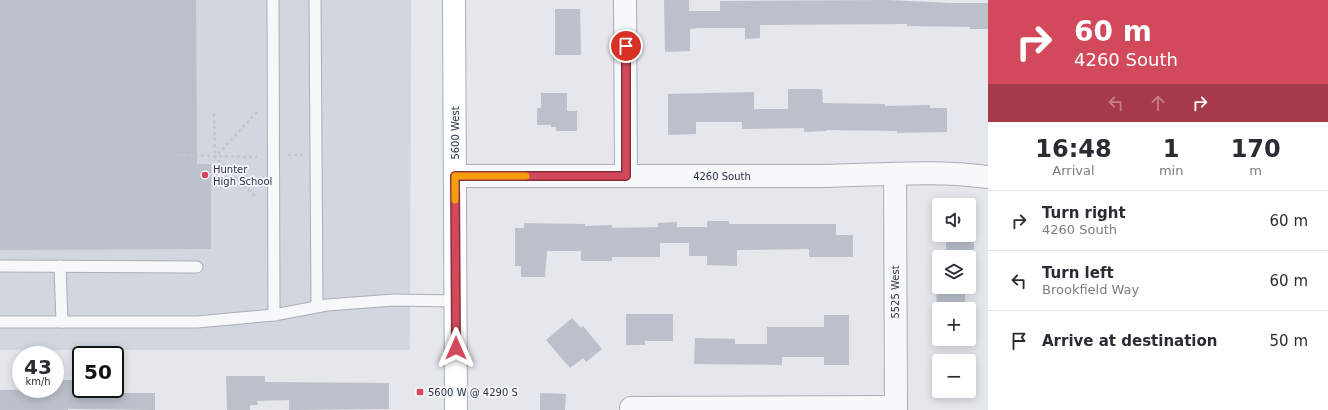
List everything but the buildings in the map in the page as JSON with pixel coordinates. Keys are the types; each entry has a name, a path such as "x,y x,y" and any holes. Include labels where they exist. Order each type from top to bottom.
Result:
{"main road":[{"name":"5600 West","path":"454,0 456,410"}],"street":[{"path":"625,0 626,176"},
{"name":"4260 South","path":"455,176 859,176 952,173 988,177"},
{"name":"5525 West","path":"895,174 896,409"},
{"path":"631,408 896,409"}],"lane":[{"path":"273,0 274,315"},
{"path":"315,0 317,306"},
{"path":"0,266 197,267"},
{"path":"60,266 62,322"},
{"path":"0,322 197,322 274,315 317,306 394,300 456,301"}],"path":[{"path":"215,157 257,112"},
{"path":"214,114 215,157 257,198"},
{"path":"177,155 257,157"}],"shaded area":[{"name":"Hunter High School","path":"0,0 411,0 410,350 124,350 124,346 72,346 72,350 64,350 64,346 12,346 12,350 0,350"}],"slow traffic":[{"path":"455,200 455,176 526,176"}],"place":[{"name":"Hunter High School","path":"205,175"},
{"name":"5600 W @ 4290 S","path":"420,392"}],"route":[{"path":"456,348 455,176 626,176 626,46"}]}
